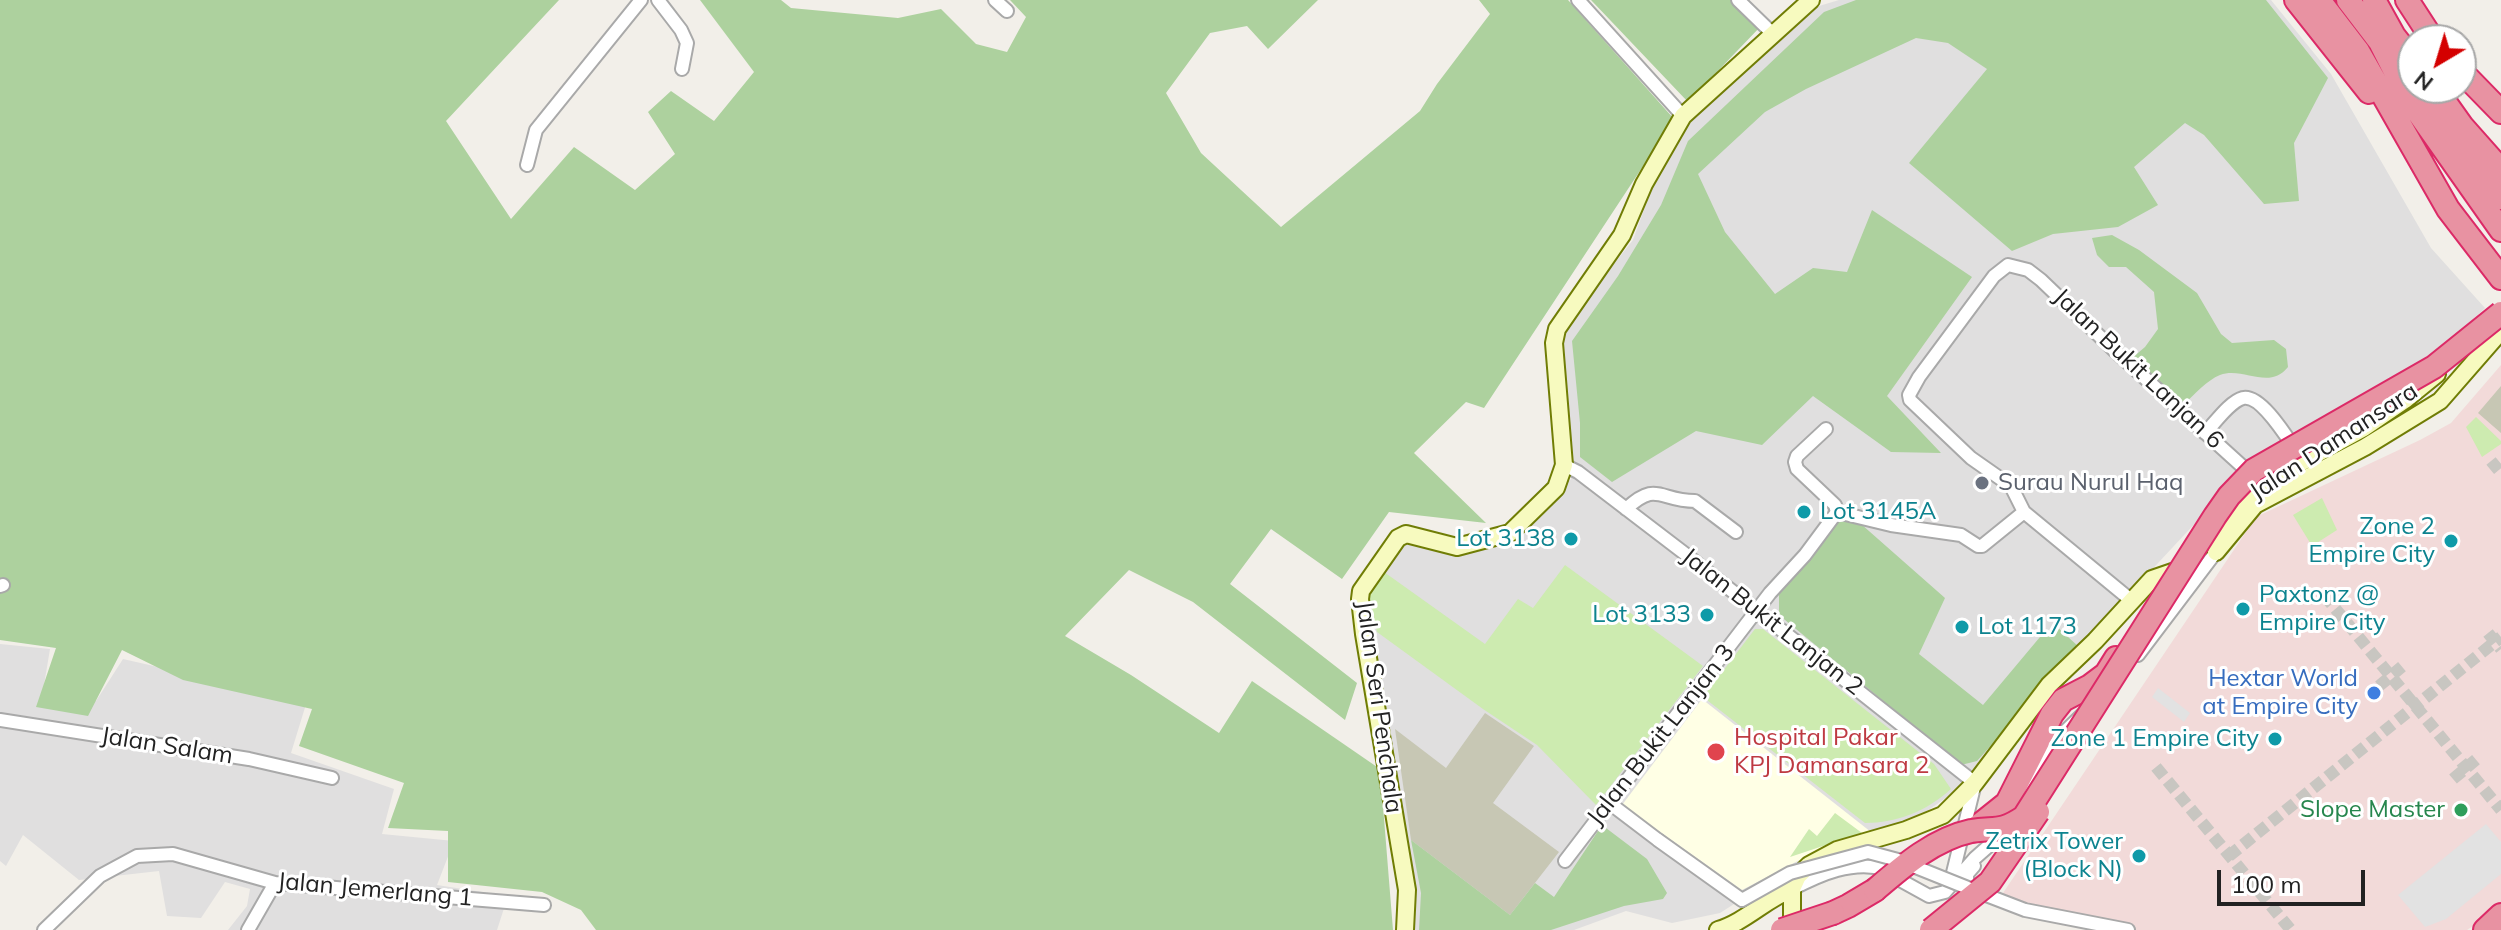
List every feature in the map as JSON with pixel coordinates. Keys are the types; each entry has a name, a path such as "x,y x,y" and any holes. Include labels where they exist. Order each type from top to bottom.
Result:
{"highway":[{"path":"2296,0 2441,143 2501,170"},
{"path":"2319,0 2358,51 2491,199 2501,223"},
{"path":"2339,0 2441,143"},
{"path":"2348,0 2396,40"},
{"path":"2407,0 2423,24"},
{"path":"2375,1 2396,40 2410,101 2441,143"},
{"path":"2477,87 2501,112"},
{"path":"2423,104 2441,143"},
{"path":"2437,104 2448,209 2501,278"},
{"path":"2463,104 2501,153"},
{"path":"2491,199 2501,230"},
{"path":"1969,827 1995,831 2024,817 2215,516 2244,479 2274,457 2434,367 2501,312"},
{"path":"1931,930 1982,889 2005,863 2209,553 2237,505 2255,485 2281,465 2440,378 2501,330"},
{"path":"1787,925 1833,913 1875,890 1914,857 2007,803 2052,714 2070,694 2090,686 2106,674 2150,603 2192,565"},
{"path":"2067,727 2086,704 2081,695 2070,694"},
{"path":"2485,930 2501,915"}],"street":[{"path":"527,165 536,130 641,0"},
{"path":"658,0 687,43 682,69"},
{"path":"995,0 1007,11"},
{"path":"1578,0 1683,116"},
{"path":"1738,0 1773,34"},
{"path":"1564,465 1554,343 1557,329 1622,235 1644,184 1683,116 1811,0"},
{"name":"Jalan Bukit Lanjan 6","path":"2024,512 2011,486 1971,458 1913,406 1909,395 1970,306 1994,276 2008,265 2028,270 2058,294 2114,350 2262,484"},
{"name":"Jalan Damansara","path":"2216,552 2255,505 2303,461 2356,433 2405,400 2447,366 2501,312"},
{"name":"Jalan Damansara","path":"2192,565 2216,532 2262,484 2284,480 2365,447 2440,401 2501,330"},
{"path":"2205,433 2242,398 2249,398 2263,407 2303,461"},
{"path":"1826,429 1797,456 1795,462 1797,469 1835,505 1837,512 1891,525 1961,535 1982,546 2024,512 2132,601"},
{"name":"Jalan Bukit Lanjan 2","path":"1564,465 1578,472 1758,610 1975,783"},
{"name":"Jalan Seri Penchala","path":"1405,930 1407,890 1364,634 1361,591 1398,538 1406,534 1457,547 1510,533 1556,488 1564,465"},
{"path":"1626,509 1645,493 1651,492 1676,501 1695,501 1736,532"},
{"name":"Jalan Bukit Lanjan 3","path":"1565,861 1770,593 1805,555 1837,512"},
{"path":"1900,880 1935,897 2000,836 2057,739 2112,689 2216,552"},
{"path":"1943,815 1975,783 2049,685 2152,579 2192,565"},
{"name":"Jalan Salam","path":"0,720 249,759 332,778"},
{"path":"1965,908 1952,902 1948,888 1969,827 1975,783"},
{"path":"1608,802 1742,900 1790,873 1864,848 1943,815 1955,813 1969,827"},
{"path":"1852,866 1851,859 1864,848"},
{"path":"1787,925 1792,889 1798,876 1817,859 1837,850 1864,848 2025,910 2128,930"},
{"name":"Jalan Jemerlang 1","path":"44,930 100,876 137,856 173,854 275,883 544,905"},
{"path":"1973,890 1967,882 1967,874 1978,864"},
{"path":"1718,930 1728,927 1776,895 1818,876 1852,866 1885,869"},
{"path":"248,930 275,883"}],"shaded area":[{"path":"1839,0 2271,0 2331,74 2431,248 2485,308 2433,357 2242,473 2145,577 1983,768 1924,813 1814,853 1720,913 1672,923 1626,911 1574,930 1411,930 1415,914 1413,890 1365,592 1404,538 1451,550 1515,535 1571,479 1563,328 1633,240 1661,163 1692,120 1819,6"},
{"path":"2501,365 2501,907 2467,930 2098,930 2028,917 2003,893 2256,517 2451,423"},
{"path":"2501,386 2501,433 2478,413"},
{"path":"0,644 50,649 42,697 96,701 123,659 307,701 291,753 394,789 382,834 454,841 437,885 508,896 497,930 228,930 247,906 250,889 225,882 201,918 167,916 159,871 79,880 23,835 6,866 0,861"},
{"path":"2158,688 2190,713 2184,722 2152,697"},
{"name":"Hospital Pakar KPJ Damansara 2","path":"1702,699 1871,832 1813,853 1742,890 1622,805"},
{"path":"1485,713 1534,746 1493,803 1559,852 1510,915 1411,840 1395,729 1446,768"},
{"path":"2486,824 2501,842 2501,874 2446,919 2425,927 2398,895"}],"green space":[{"path":"0,0 559,0 446,121 511,219 574,147 635,190 675,154 648,112 671,91 714,121 754,72 700,0 781,0 791,8 898,18 941,9 976,44 1007,52 1026,17 1010,0 1318,0 1268,49 1247,26 1210,33 1166,93 1201,153 1281,227 1420,111 1490,14 1479,0 1568,0 1674,119 1484,408 1466,402 1414,453 1486,523 1389,512 1342,579 1271,529 1230,584 1357,683 1345,720 1193,602 1129,570 1065,636 1219,733 1252,681 1380,769 1393,930 596,930 581,910 542,892 448,882 448,831 388,828 404,783 299,746 312,709 183,680 122,650 88,716 36,707 56,648 0,640"},
{"path":"1591,0 1735,0 1762,25 1688,102"},
{"path":"1856,0 2266,0 2328,78 2294,143 2299,201 2264,204 2204,135 2185,123 2134,167 2158,205 2118,227 2053,234 2012,251 1909,163 1987,69 1948,43 1916,38 1806,89 1765,112 1698,174 1725,232 1775,294 1813,268 1847,272 1872,210 1972,277 1887,396 1941,453 1891,452 1813,396 1762,445 1696,431 1612,482 1580,457 1572,341 1618,276 1661,205 1688,141 1824,12"},
{"path":"2112,235 2139,250 2197,293 2221,334 2232,343 2274,340 2286,349 2288,367 2273,377 2238,373 2220,375 2184,404 2132,358 2158,329 2154,292 2126,267 2109,267 2097,255 2092,238"},
{"path":"2476,417 2501,441 2482,457 2466,427"},
{"path":"2322,498 2337,530 2312,546 2293,515"},
{"path":"1838,520 1861,524 1945,598 1919,654 1983,705 2040,637 2056,626 2079,647 1977,761 1961,765 1779,615 1779,593"},
{"path":"1565,565 1703,666 1596,805 1537,745 1377,632 1369,597 1384,572 1485,644 1518,599 1533,608"},
{"path":"1755,629 1763,629 1934,764 1951,789 1932,804 1911,814 1889,821 1865,823 1703,697"},
{"path":"1835,813 1862,833 1790,857 1809,829 1817,836"},
{"path":"1602,825 1647,859 1667,893 1663,899 1624,906 1551,930 1419,930 1421,893 1411,840 1510,915 1535,883 1554,897"}],"tunnel":[{"path":"2491,461 2501,473"},
{"path":"2324,595 2501,810"},
{"path":"2488,633 2501,649"},
{"path":"2229,856 2501,637"},
{"path":"2379,686 2404,665"},
{"path":"2453,779 2478,758"},
{"path":"2156,767 2291,930"}],"place":[{"name":"Surau Nurul Haq","path":"1982,483"},
{"name":"Lot 3145A","path":"1804,512"},
{"name":"Lot 3138","path":"1571,539"},
{"name":"Zone 2 Empire City","path":"2451,541"},
{"name":"Paxtonz @ Empire City","path":"2243,609"},
{"name":"Lot 3133","path":"1707,615"},
{"name":"Lot 1173","path":"1962,627"},
{"name":"Hextar World at Empire City","path":"2374,693"},
{"name":"Zone 1 Empire City","path":"2275,739"},
{"name":"Hospital Pakar KPJ Damansara 2","path":"1716,752"},
{"name":"Slope Master","path":"2461,810"},
{"name":"Zetrix Tower (Block N)","path":"2139,856"}]}
